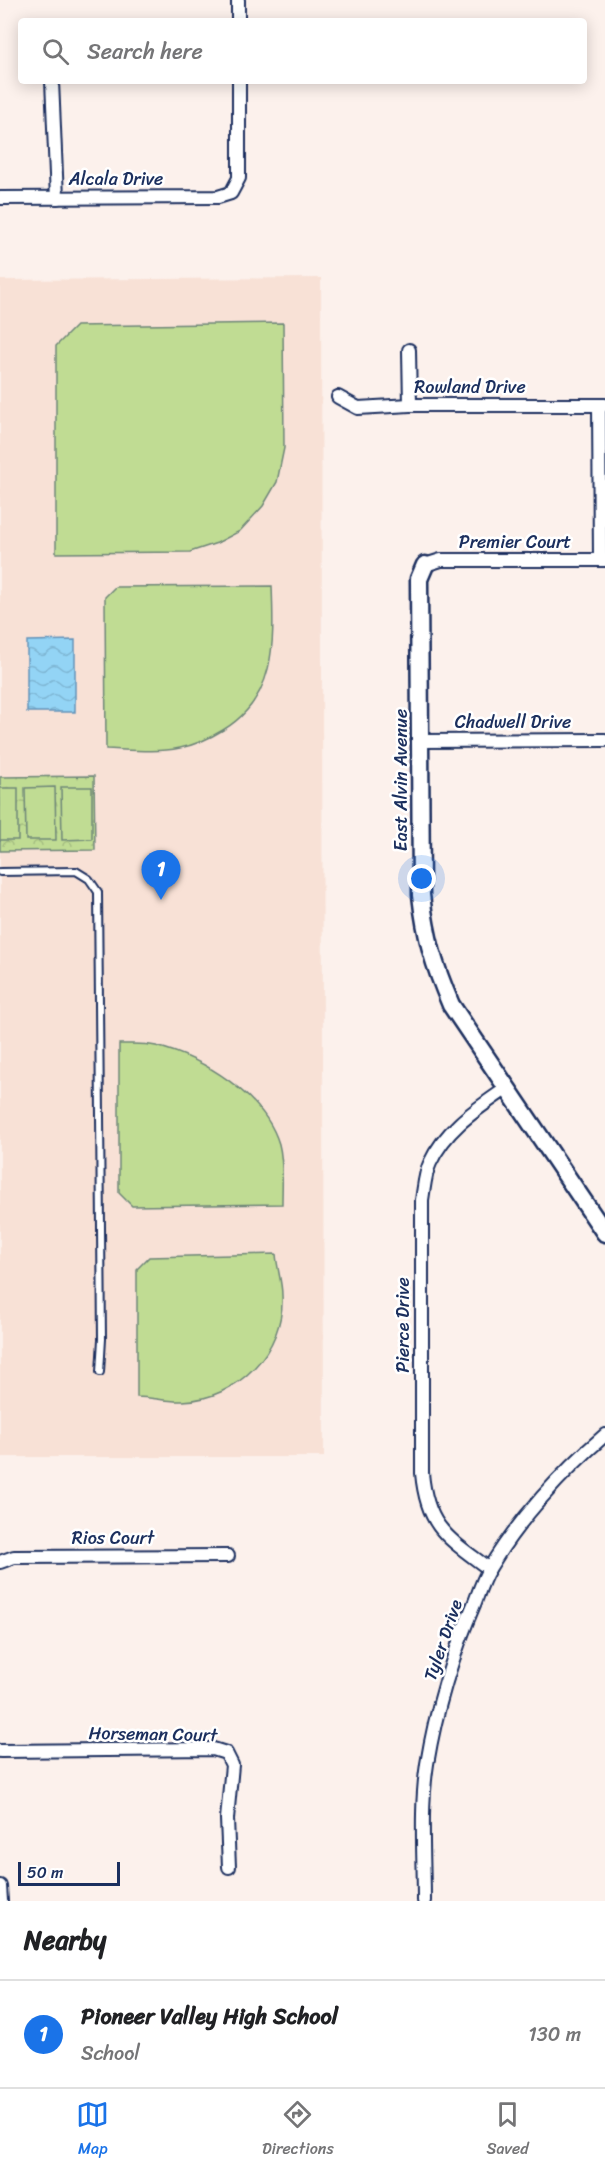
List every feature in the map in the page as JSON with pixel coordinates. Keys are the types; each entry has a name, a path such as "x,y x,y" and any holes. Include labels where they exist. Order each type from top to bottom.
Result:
{"street":[{"path":"238,0 238,18"},
{"path":"52,84 57,198"},
{"name":"Alcala Drive","path":"0,198 218,196 231,192 239,178 239,84"},
{"path":"409,350 410,405"},
{"name":"Rowland Drive","path":"338,397 358,408 410,405 602,405"},
{"path":"602,405 602,560"},
{"name":"Premier Court","path":"425,565 441,560 602,560"},
{"name":"East Alvin Avenue","path":"425,565 419,579 421,895 426,934 435,967 451,1005 603,1224"},
{"name":"Chadwell Drive","path":"421,741 605,740"},
{"name":"Pierce Drive","path":"489,1569 441,1530 430,1514 424,1495 421,1368 422,1200 430,1164 448,1136 468,1115 507,1088"},
{"name":"Tyler Drive","path":"424,1901 427,1764 439,1710 461,1635 489,1569 529,1513 572,1464 605,1435"},
{"name":"Rios Court","path":"0,1562 14,1557 228,1556"},
{"name":"Horseman Court","path":"0,1751 213,1749 226,1753 232,1765 227,1819 229,1867"},
{"path":"0,1886 1,1901"}],"lane":[{"path":"0,872 76,871 88,879 98,892 102,1340 100,1372"}],"shaded area":[{"path":"321,278 324,1457 0,1457 0,280"}],"green space":[{"path":"283,323 284,448 277,482 263,506 240,531 217,543 190,552 56,553 56,346 76,326"},
{"path":"272,586 273,628 269,667 254,702 241,717 213,736 186,747 153,751 106,749 105,597 115,587"},
{"path":"94,776 95,850 0,851 0,777"},
{"path":"55,787 56,840 26,840 25,788"},
{"path":"61,787 92,787 92,839 62,840"},
{"path":"0,788 18,788 18,840 0,840"},
{"path":"119,1044 147,1044 193,1059 230,1081 246,1095 271,1126 279,1144 282,1166 282,1204 132,1206 119,1193"},
{"path":"276,1254 282,1290 281,1316 266,1353 254,1368 239,1381 222,1391 203,1398 177,1401 137,1397 137,1269 149,1257"}],"water":[{"path":"75,640 75,712 27,712 27,641"}],"place":[{"name":"Pioneer Valley High School","path":"161,900"}]}
